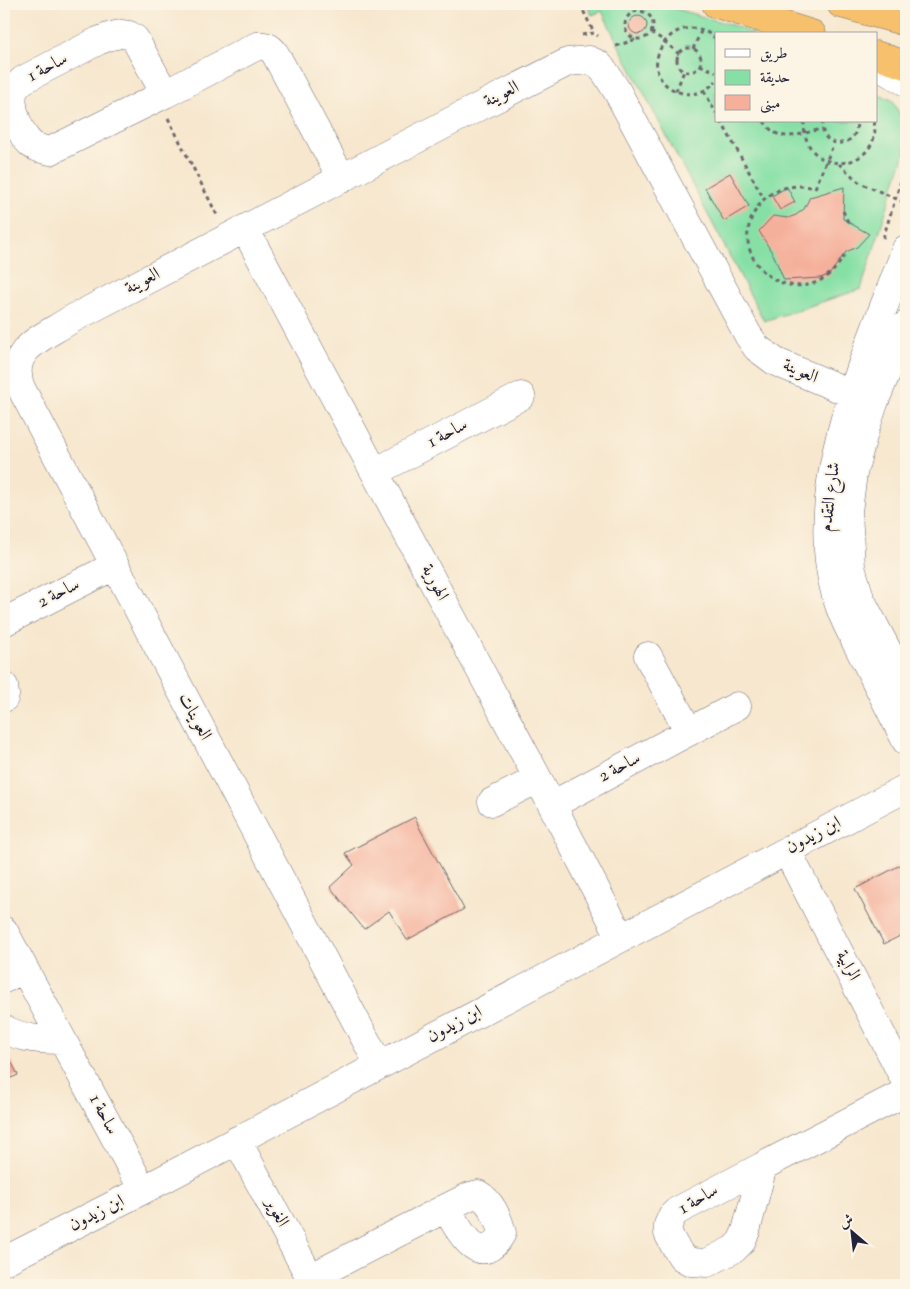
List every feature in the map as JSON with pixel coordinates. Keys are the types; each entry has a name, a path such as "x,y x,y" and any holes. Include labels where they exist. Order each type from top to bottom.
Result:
{"highway":[{"path":"716,4 806,32"},
{"path":"841,4 906,22"},
{"path":"878,56 906,65"}],"street":[{"name":"ساحة 1","path":"161,96 136,39 129,35 121,34 98,41 23,80 15,88 12,99 15,114 24,135 31,144 50,151 161,96 257,46 266,45 277,57 342,179"},
{"name":"العوينة","path":"16,367 20,357 27,348 70,320 542,74 568,62 589,60 602,68 617,91 748,335 757,348 776,362 863,399"},
{"path":"878,66 906,82"},
{"name":"الهورية","path":"237,233 375,472 552,805 620,938"},
{"name":"شارع التقدم","path":"893,247 863,399 848,511 851,567 860,598 906,686"},
{"name":"شارع التقدم","path":"906,324 863,399 833,471 826,534 830,573 839,606 906,740"},
{"name":"العوينات","path":"16,367 17,378 21,388 379,1066"},
{"name":"ساحة 1","path":"375,472 521,396"},
{"name":"ساحة 2","path":"4,622 114,566"},
{"path":"648,656 689,732"},
{"path":"4,686 4,698"},
{"name":"ساحة 2","path":"552,805 737,706"},
{"path":"492,802 538,779"},
{"name":"ابن زيدون","path":"4,1261 143,1190 906,788"},
{"name":"الرابية","path":"787,851 906,1082"},
{"name":"ساحة 1","path":"4,931 14,974 62,1040 143,1190"},
{"path":"4,1029 38,1040 62,1040"},
{"path":"763,1166 906,1092"},
{"name":"الغوير","path":"237,1140 312,1281"},
{"path":"312,1281 446,1208"}],"path":[{"path":"580,4 594,33"},
{"path":"638,11 646,13 652,19 651,32 641,39 629,36 624,24 627,16 638,11"},
{"path":"715,38 702,29 685,27 677,29 663,40 658,48 656,58 661,78 667,86 676,91 694,94 704,91 715,82"},
{"path":"693,49 702,29"},
{"path":"651,32 679,54"},
{"path":"687,48 693,49 700,58 700,65 691,72 684,71 677,62 679,54 687,48"},
{"path":"700,65 715,72"},
{"path":"676,91 684,71"},
{"path":"704,91 715,112"},
{"path":"161,96 237,233"},
{"path":"722,122 764,199"},
{"path":"765,122 773,132 784,137 822,129"},
{"path":"804,122 804,132 811,150 818,157 839,164 850,162 860,157 868,149 874,138 874,122"},
{"path":"823,122 822,129 826,138 840,144 850,140 856,131 856,122"},
{"path":"834,143 813,188 801,185 786,187 764,199 755,210 749,223 748,237 750,251 756,263 765,274 790,286 804,286 818,282 840,264 846,252"},
{"path":"839,164 860,183 906,203"},
{"path":"893,247 896,199 906,165"},
{"path":"844,211 848,222"}],"green space":[{"path":"587,4 659,4 751,32 715,32 715,122 878,122 878,95 892,100 906,126 906,149 861,289 764,321 602,11 592,15"}],"building":[{"path":"638,16 644,19 647,25 644,31 638,34 632,31 629,25 632,19"},
{"path":"730,173 749,206 724,221 705,188"},
{"path":"787,187 795,202 780,210 772,196"},
{"path":"844,187 843,219 869,234 857,247 846,252 829,275 820,278 784,280 774,256 759,231 773,216 788,218 796,215 804,209 810,197"},
{"path":"415,817 464,909 407,940 389,911 364,929 330,887 354,865 345,853"},
{"path":"906,862 906,933 884,944 855,889"},
{"path":"4,1050 18,1075 4,1081"}]}
